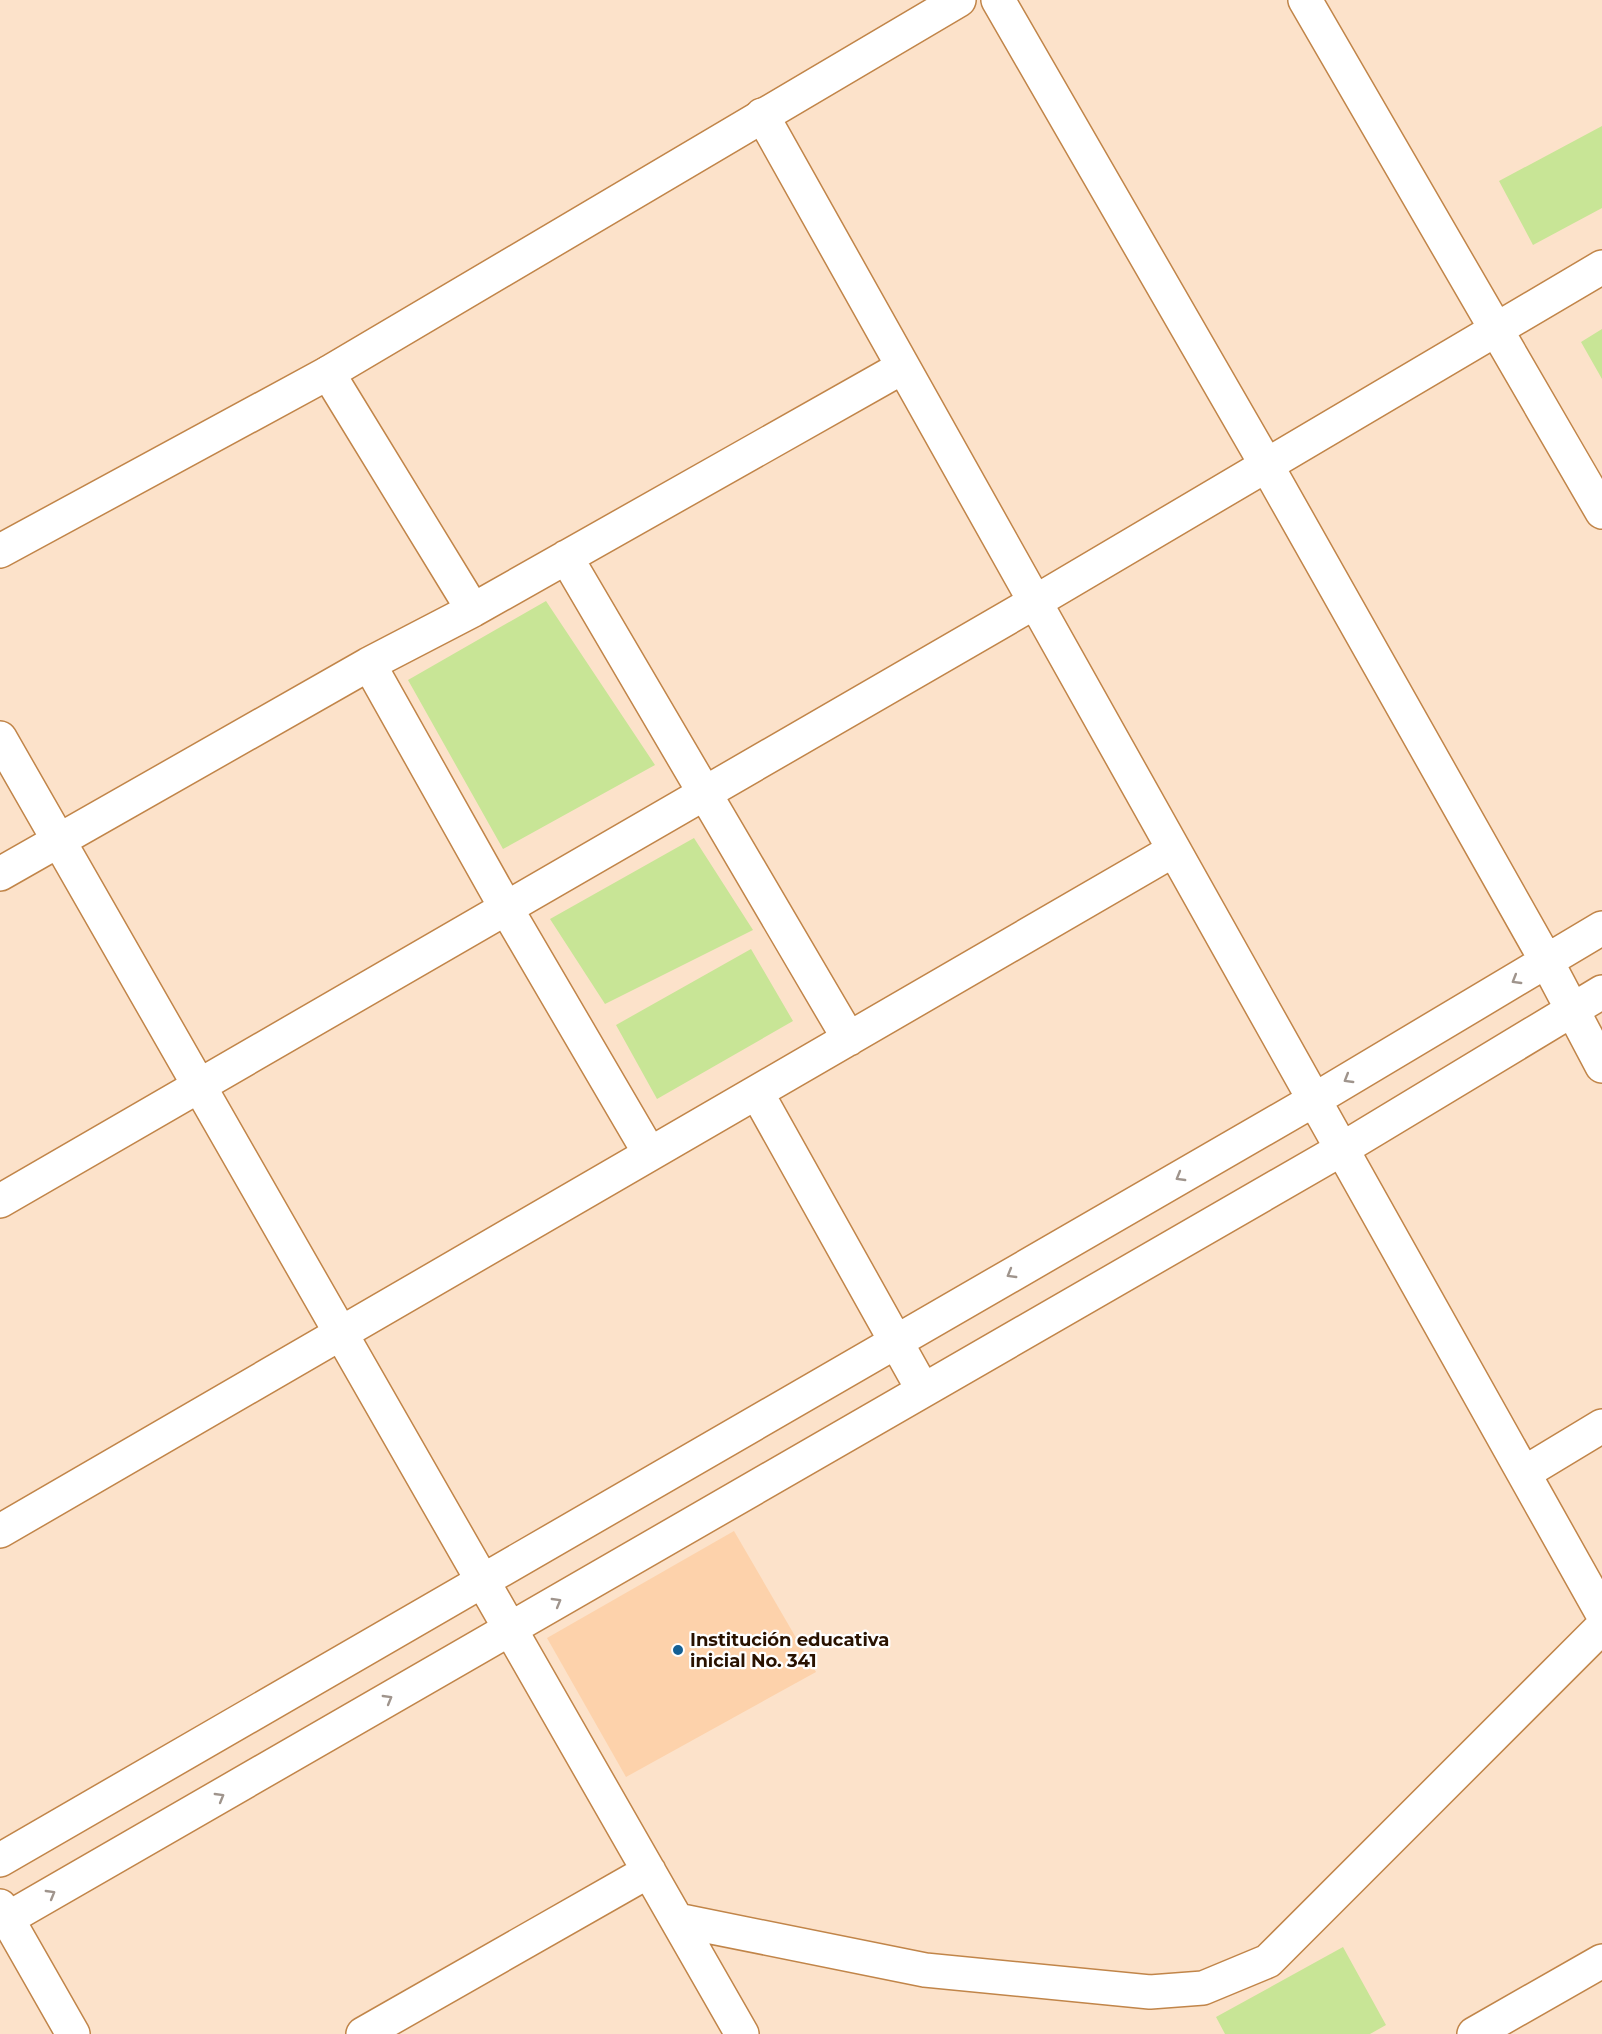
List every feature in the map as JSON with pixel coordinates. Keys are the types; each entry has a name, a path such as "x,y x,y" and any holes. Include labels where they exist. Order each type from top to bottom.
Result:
{"street":[{"path":"0,550 328,373 959,0"},
{"path":"998,0 1267,466 1547,962 1602,1066"},
{"path":"1305,0 1602,512"},
{"path":"762,115 1602,1613"},
{"path":"0,1201 1035,602 1602,267"},
{"path":"0,874 60,842 369,664 473,610 903,367"},
{"path":"328,373 473,610"},
{"path":"566,557 849,1039"},
{"path":"369,664 506,908 650,1154"},
{"path":"0,738 742,2034"},
{"path":"0,1531 1174,850"},
{"path":"0,1860 1314,1100 1602,928"},
{"path":"73,2034 2,1916 510,1629 1342,1149 1602,992"},
{"path":"757,1092 923,1390"},
{"path":"1524,1473 1602,1426"},
{"path":"677,1920 925,1971 1150,1992 1203,1988 1268,1961 1602,1627"},
{"path":"363,2034 649,1871"},
{"path":"1474,2034 1602,1961"}],"shaded area":[{"name":"Institución educativa inicial No. 341","path":"734,1531 816,1672 626,1777 547,1638"}],"green space":[{"path":"1602,126 1602,208 1533,245 1499,181"},
{"path":"1602,329 1602,379 1581,342"},
{"path":"546,601 655,765 503,849 408,680"},
{"path":"694,838 753,930 605,1004 550,919"},
{"path":"751,949 793,1021 657,1099 616,1025"},
{"path":"1343,1947 1386,2025 1370,2034 1225,2034 1216,2017"}],"place":[{"name":"Institución educativa inicial No. 341","path":"678,1650"}]}
